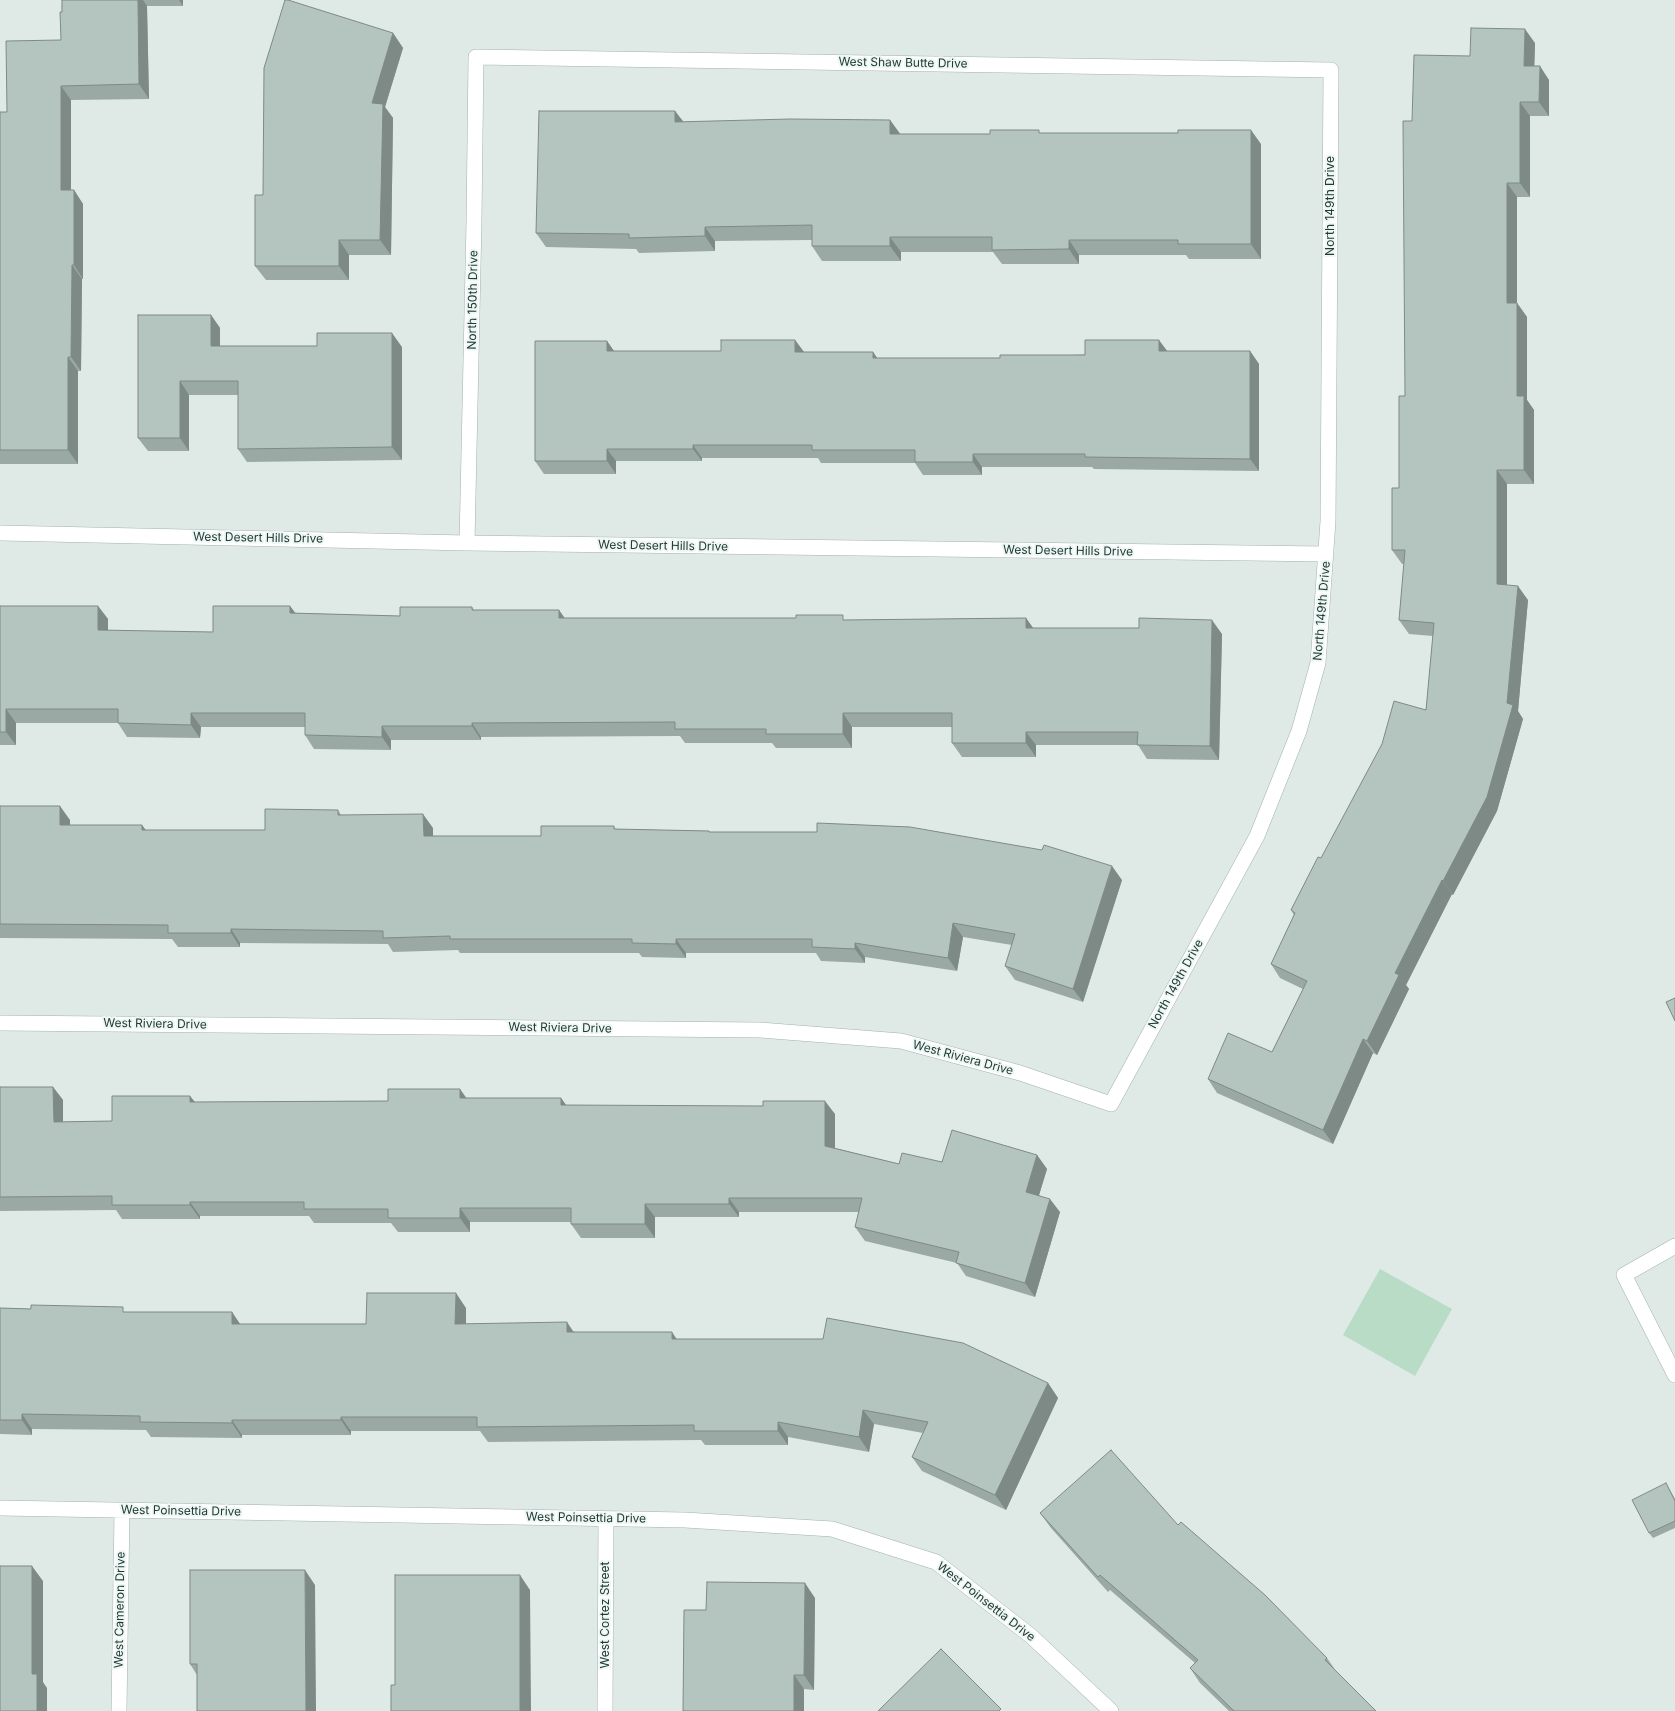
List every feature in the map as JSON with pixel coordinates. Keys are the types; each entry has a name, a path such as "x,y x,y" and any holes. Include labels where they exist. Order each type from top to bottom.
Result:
{"street":[{"name":"West Shaw Butte Drive","path":"476,57 1331,70"},
{"name":"North 150th Drive","path":"467,543 476,57"},
{"name":"North 149th Drive","path":"1111,1104 1257,836 1300,731 1318,663 1326,554 1331,70"},
{"name":"West Desert Hills Drive","path":"0,533 467,543 1326,554"},
{"name":"West Riviera Drive","path":"0,1022 760,1030 901,1041 1020,1073 1111,1104"},
{"path":"1675,1246 1624,1275 1675,1375"},
{"name":"West Poinsettia Drive","path":"0,1508 684,1520 832,1529 936,1562 1032,1636 1111,1711"},
{"name":"West Cameron Drive","path":"119,1711 122,1510"},
{"name":"West Cortez Street","path":"604,1711 606,1519"}],"green space":[{"path":"1380,1269 1452,1309 1415,1376 1343,1335"}],"building":[{"path":"62,0 138,0 139,84 61,86 61,190 74,190 71,357 68,357 68,450 0,450 0,112 7,112 6,41 61,40 60,12 62,12"},
{"path":"285,0 393,33 372,103 383,104 380,240 339,240 339,266 255,266 255,195 263,195 264,68"},
{"path":"1471,28 1525,29 1524,66 1540,66 1539,102 1520,102 1520,183 1507,183 1507,303 1517,303 1517,396 1524,396 1524,470 1497,470 1497,584 1518,586 1507,703 1513,705 1487,797 1395,973 1399,975 1367,1041 1363,1039 1323,1130 1208,1079 1228,1033 1272,1052 1307,981 1271,964 1295,913 1291,910 1318,857 1321,858 1382,744 1394,701 1426,710 1434,623 1399,620 1405,550 1392,550 1392,488 1399,488 1399,396 1405,396 1403,121 1412,121 1414,55 1470,56"},
{"path":"539,111 675,111 675,122 790,119 890,120 890,134 990,134 990,130 1039,130 1039,133 1178,133 1178,130 1251,130 1251,244 1178,244 1178,240 1069,240 1069,249 992,250 992,237 890,237 890,246 812,246 812,225 705,227 705,236 629,238 629,234 536,233"},
{"path":"138,315 211,315 211,346 317,346 317,333 392,333 392,447 238,449 238,381 180,381 180,438 138,438"},
{"path":"721,340 795,340 795,352 873,352 873,358 1000,358 1000,355 1085,355 1085,340 1159,340 1159,351 1250,351 1250,459 1085,457 1085,454 973,454 973,462 915,462 915,450 812,450 812,445 693,445 693,449 607,449 607,461 535,461 535,341 607,341 607,351 721,351"},
{"path":"0,606 98,606 98,630 213,632 213,606 290,606 290,613 400,616 400,607 472,607 472,610 559,610 559,618 796,618 796,615 843,615 843,620 1026,618 1026,628 1139,628 1139,618 1212,620 1210,746 1137,745 1138,732 1026,732 1026,743 952,743 952,713 843,713 843,734 766,734 766,729 675,729 675,722 472,723 472,726 382,726 382,737 305,735 305,713 191,713 191,725 118,723 118,709 6,709 6,732 0,732"},
{"path":"0,806 60,806 60,825 142,825 142,830 265,830 265,809 338,810 338,815 423,814 424,836 541,836 541,826 614,826 614,829 709,832 817,832 817,823 910,827 1042,850 1044,845 1112,866 1073,989 1005,966 1015,934 953,923 948,958 855,943 855,949 812,947 812,939 676,939 676,944 632,943 632,939 450,939 450,936 383,938 383,931 231,929 231,933 168,933 168,925 0,924"},
{"path":"1675,998 1675,1021 1666,1002"},
{"path":"0,1087 53,1087 54,1122 112,1121 112,1096 190,1096 190,1102 388,1101 388,1089 460,1089 460,1098 561,1098 561,1105 763,1106 763,1101 825,1101 825,1146 899,1164 902,1153 942,1162 952,1130 1037,1155 1026,1192 1050,1199 1025,1283 956,1263 959,1252 855,1227 862,1198 729,1198 729,1204 645,1204 645,1224 571,1224 571,1208 460,1208 460,1218 388,1218 388,1209 304,1209 304,1202 190,1202 190,1205 112,1205 112,1196 0,1197"},
{"path":"367,1293 456,1293 455,1324 567,1322 567,1332 672,1332 672,1339 823,1339 827,1318 963,1343 1048,1383 995,1495 912,1457 928,1422 863,1410 859,1437 778,1422 778,1431 694,1431 694,1425 477,1427 477,1417 341,1417 341,1420 232,1420 232,1423 140,1422 140,1416 22,1414 22,1420 0,1420 0,1308 31,1309 31,1305 123,1307 123,1312 232,1312 232,1324 366,1324"},
{"path":"1111,1450 1178,1525 1181,1522 1265,1595 1327,1658 1325,1660 1376,1711 1234,1711 1190,1668 1198,1660 1100,1575 1098,1577 1040,1513"},
{"path":"1666,1483 1675,1501 1675,1521 1649,1533 1632,1500"},
{"path":"0,1566 32,1566 32,1674 37,1674 37,1711 0,1711"},
{"path":"190,1570 305,1570 306,1711 197,1711 197,1664 190,1664"},
{"path":"395,1575 520,1575 520,1711 391,1711 391,1685 395,1685"},
{"path":"707,1582 805,1583 804,1675 794,1675 794,1711 683,1711 684,1610 706,1610"},
{"path":"941,1649 1001,1709 999,1711 878,1711"}]}
